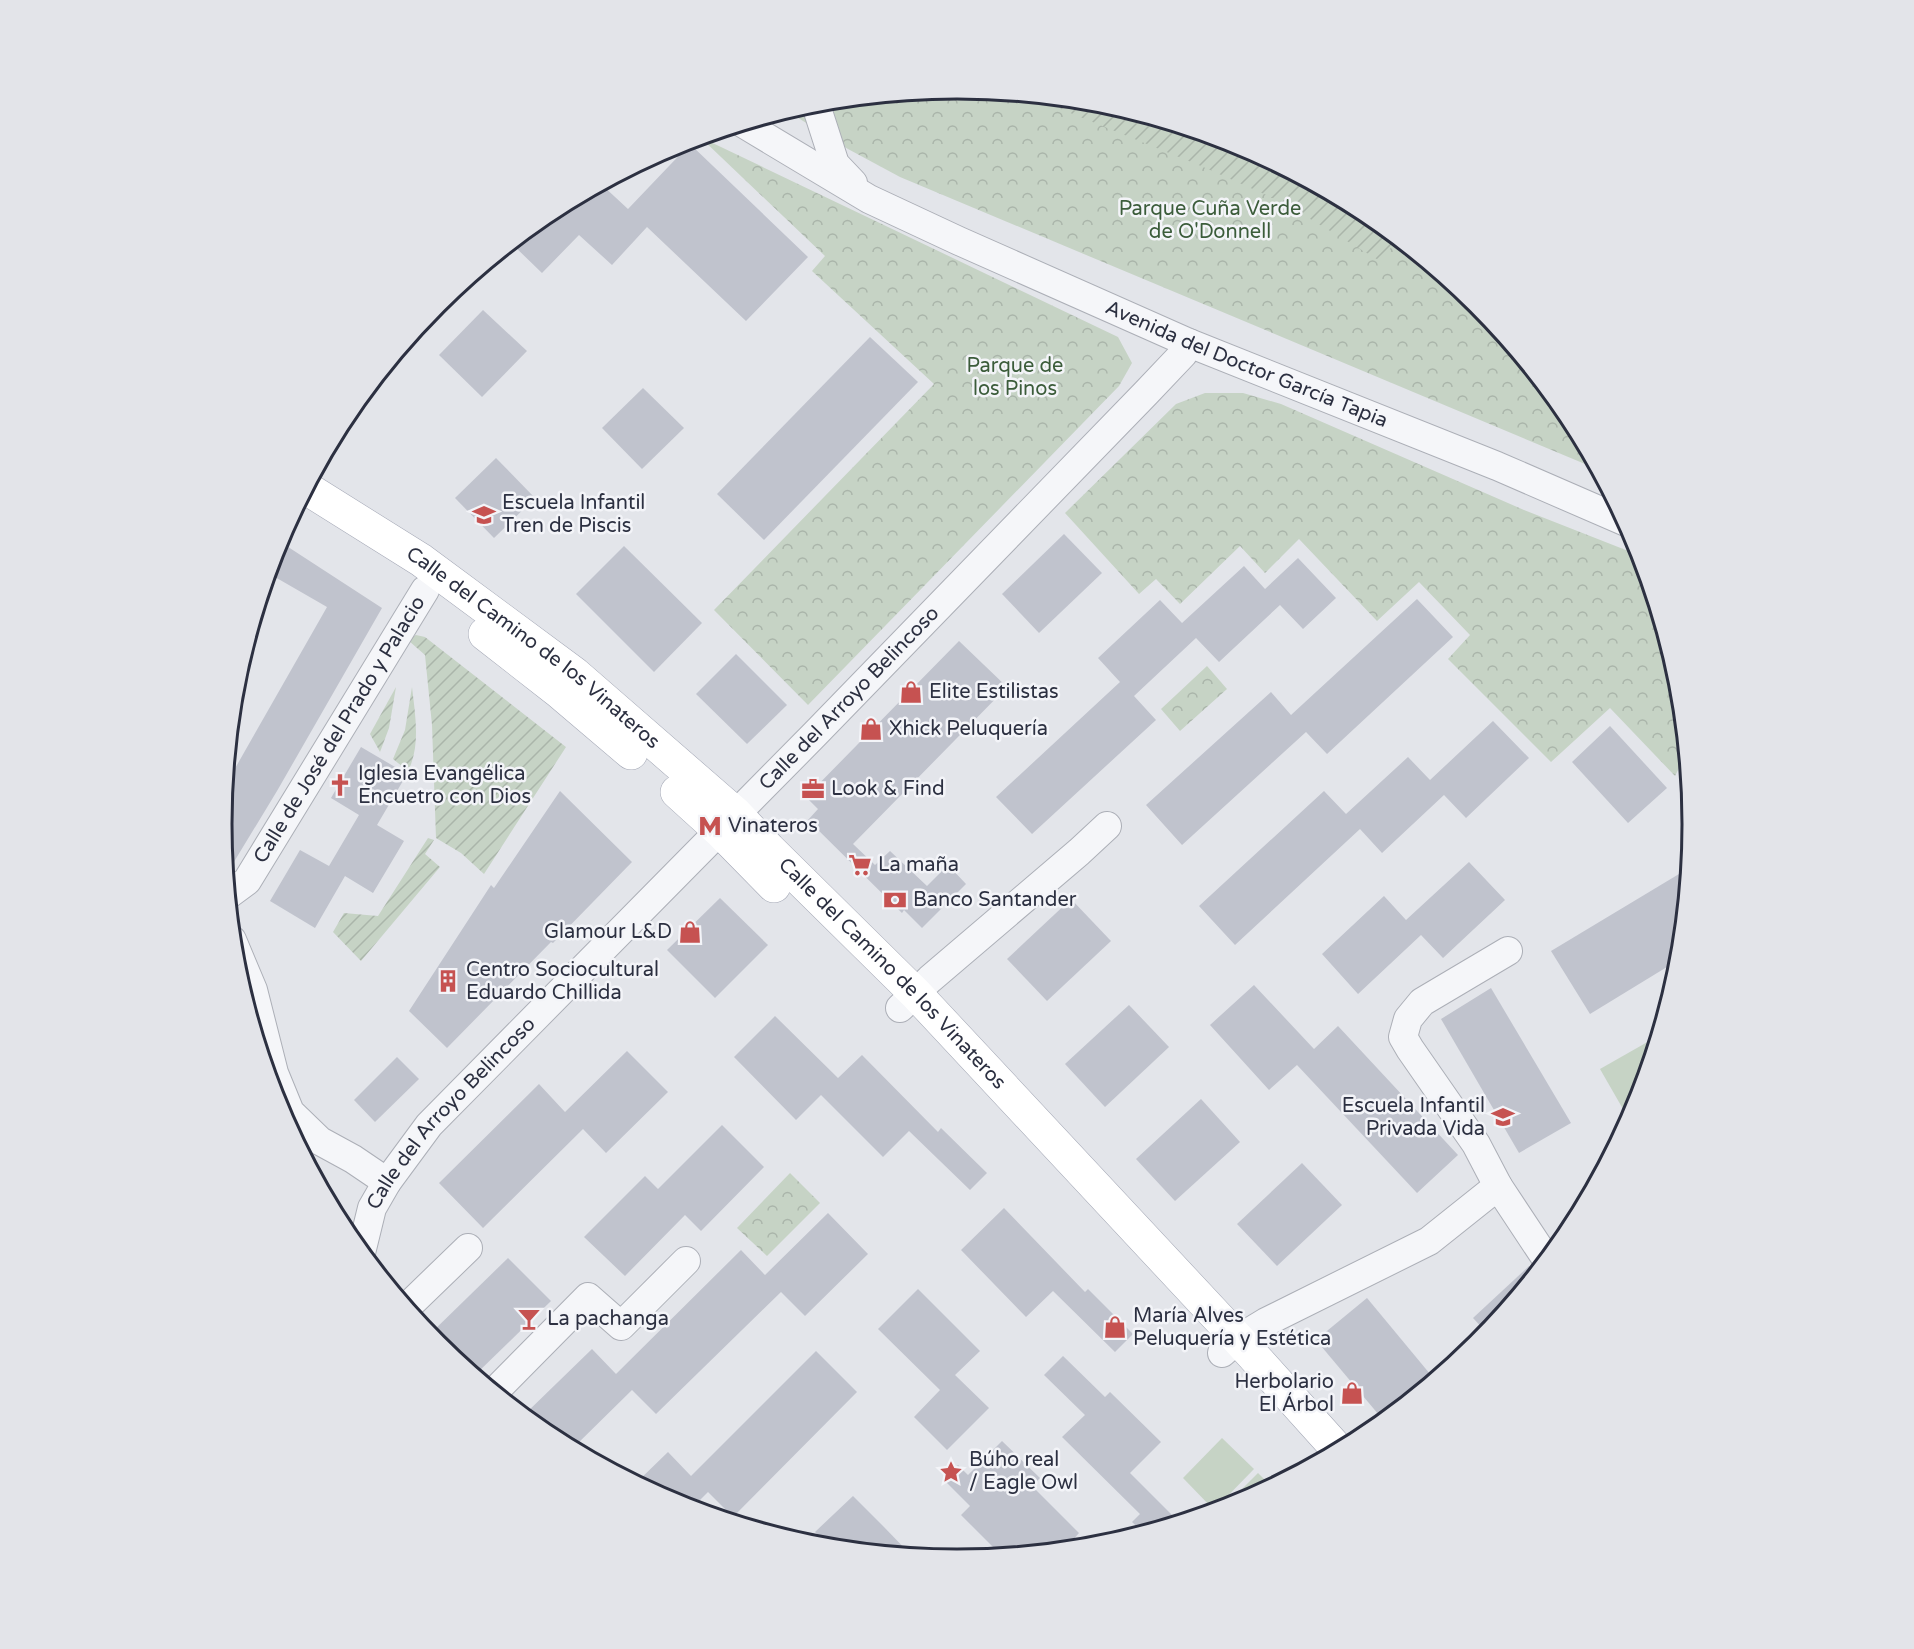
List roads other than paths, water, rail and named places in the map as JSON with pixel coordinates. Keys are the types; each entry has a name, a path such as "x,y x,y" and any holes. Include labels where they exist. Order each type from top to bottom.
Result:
{"main road":[{"name":"Calle del Camino de los Vinateros","path":"313,492 421,560 575,674 728,822"},
{"name":"Calle del Camino de los Vinateros","path":"303,510 425,590 558,691 685,799 728,822 769,849 1230,1346 1333,1445"},
{"name":"Calle del Camino de los Vinateros","path":"1230,1346 1316,1455"}],"street":[{"name":"Avenida del Doctor García Tapia","path":"818,112 835,164 869,199"},
{"name":"Avenida del Doctor García Tapia","path":"753,129 869,199 959,241 1189,343 1497,466 1614,517"},
{"name":"Calle del Arroyo Belincoso","path":"364,1242 372,1208 387,1182 429,1125 1146,393 1183,354 1189,343"},
{"name":"Calle de José del Prado y Palacio","path":"235,890 247,881 425,590"},
{"path":"908,1001 930,979 1071,860 1107,826"},
{"path":"1508,951 1422,1002 1408,1019 1403,1037 1476,1144 1498,1186 1542,1253"},
{"path":"248,978 253,990 261,1030"},
{"path":"292,1114 320,1141 353,1159 387,1182"},
{"path":"1230,1346 1266,1322 1429,1241 1498,1186"},
{"path":"412,1303 468,1248"},
{"path":"499,1387 588,1297 621,1326 686,1261"}],"place":[{"name":"Escuela Infantil Tren de Piscis","path":"484,515"},
{"name":"Elite Estilistas","path":"911,692"},
{"name":"Xhick Peluquería","path":"871,729"},
{"name":"Iglesia Evangélica Encuetro con Dios","path":"340,785"},
{"name":"Look & Find","path":"813,789"},
{"name":"Vinateros","path":"710,826"},
{"name":"La maña","path":"860,865"},
{"name":"Banco Santander","path":"895,900"},
{"name":"Glamour L&D","path":"690,932"},
{"name":"Centro Sociocultural Eduardo Chillida","path":"448,981"},
{"name":"Escuela Infantil Privada Vida","path":"1503,1117"},
{"name":"La pachanga","path":"529,1319"},
{"name":"María Alves Peluquería y Estética","path":"1115,1327"},
{"name":"Herbolario El Árbol","path":"1352,1393"},
{"name":"Búho real / Eagle Owl","path":"951,1472"}],"park label":[{"name":"Parque Cuña Verde de O'Donnell","path":"1210,220"},
{"name":"Parque de los Pinos","path":"1015,378"}]}
